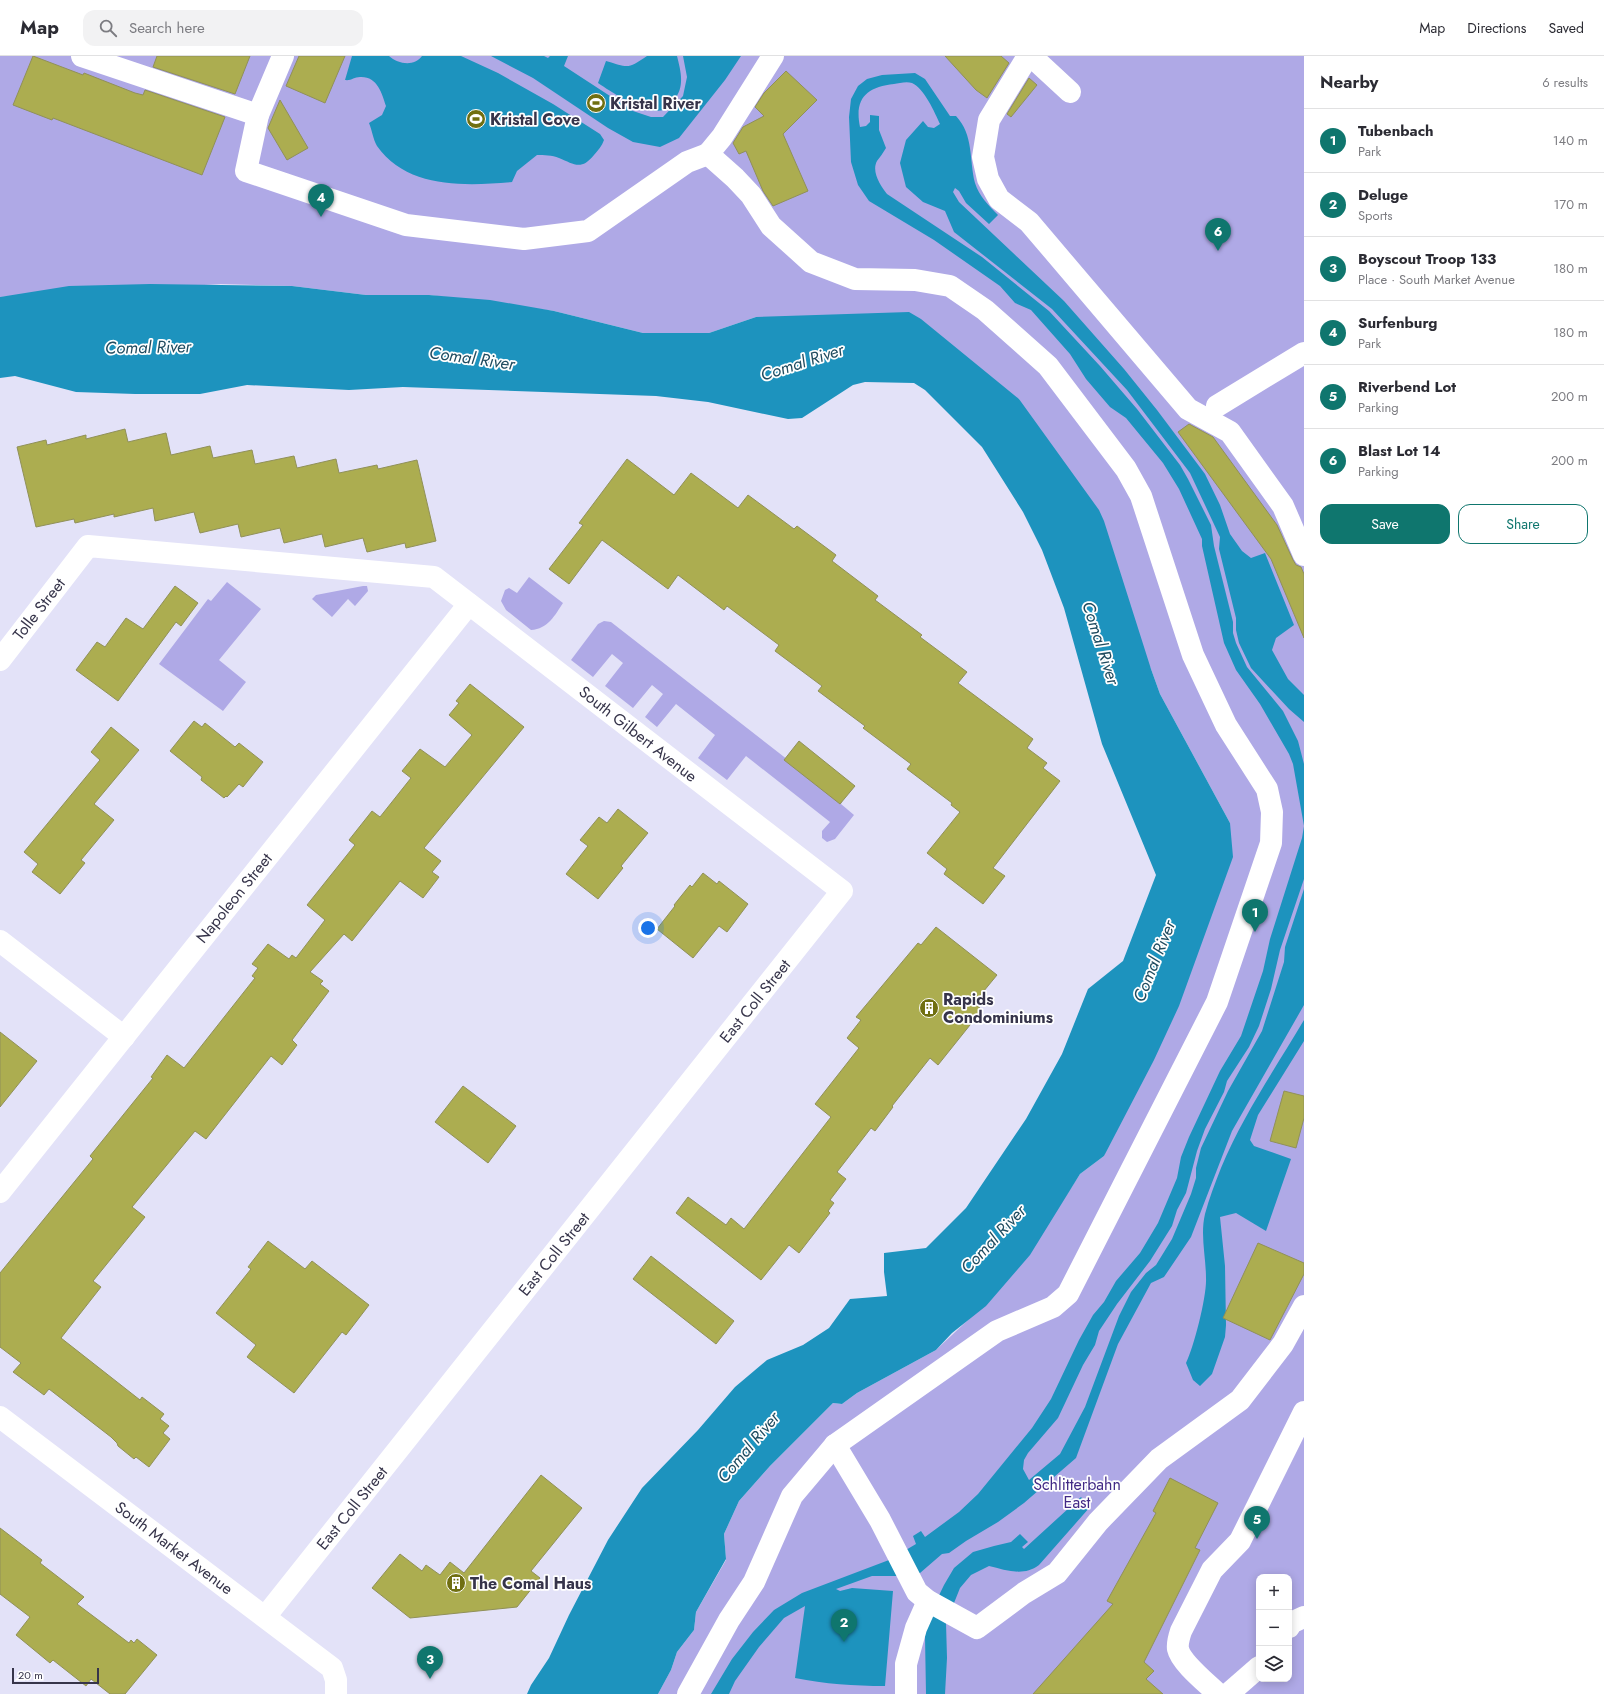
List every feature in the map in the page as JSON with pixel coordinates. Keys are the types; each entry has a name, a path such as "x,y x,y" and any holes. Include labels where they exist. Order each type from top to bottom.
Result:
{"street":[{"path":"82,56 258,114"},
{"path":"283,56 258,114 246,171 406,225 524,239 588,231 687,162 708,154 722,137 773,56"},
{"path":"1070,92 1029,56 989,120 983,157 988,180 999,199 1029,222 1188,409 1230,432 1282,506 1304,555"},
{"path":"688,1694 729,1620 754,1582 792,1496 835,1444 997,1332 1053,1307 1068,1294 1217,1002 1271,843 1272,812 1266,789 1226,725 1193,655 1141,496 1126,469 1048,366 985,310 950,286 915,280 855,279 811,262 772,226 751,195 735,178 708,154"},
{"path":"1217,406 1304,353"},
{"name":"Tolle Street","path":"0,660 88,546 434,577"},
{"name":"South Gilbert Avenue","path":"434,577 842,891"},
{"name":"Napoleon Street","path":"0,1192 469,604"},
{"name":"East Coll Street","path":"265,1617 842,891"},
{"path":"0,941 124,1037"},
{"path":"835,1444 880,1520 917,1592 928,1601 977,1628 1024,1593 1057,1573 1098,1522 1159,1459 1240,1400 1283,1344 1304,1306"},
{"path":"1218,1694 1184,1660 1178,1650 1178,1640 1181,1631 1212,1570 1240,1541 1304,1412"},
{"name":"South Market Avenue","path":"0,1417 332,1668 335,1674 337,1690"},
{"path":"906,1694 906,1664 916,1628 928,1601"},
{"path":"1292,1623 1304,1617"},
{"path":"1228,1694 1256,1670"}],"green space":[{"name":"Schlitterbahn East","path":"0,56 1304,56 1304,1694 658,1694 671,1670 677,1652 694,1630 696,1612 726,1560 724,1534 739,1501 770,1466 833,1403 842,1404 857,1393 936,1350 968,1320 1060,1205 1080,1174 1104,1156 1230,823 1160,694 1151,669 1019,399 756,317 709,333 643,333 554,311 429,295 366,295 292,286 221,284 0,297"},
{"path":"529,577 563,603 550,621 542,627 531,630 506,610 501,601 505,590 509,588 517,593"},
{"path":"227,582 261,609 219,660 246,682 223,711 159,664 208,599 211,601"},
{"path":"367,586 368,591 355,606 348,599 332,617 312,599 316,595"},
{"path":"604,621 611,622 842,802 841,804 854,815 835,839 827,842 822,838 822,831 830,822 746,756 727,780 698,758 715,735 676,704 657,727 645,717 663,694 652,685 633,708 605,686 623,663 612,654 593,677 571,660 598,624"}],"water":[{"name":"Kristal Cove","path":"352,56 389,56 397,61 410,63 415,62 422,56 461,56 498,73 553,104 600,134 604,140 594,155 581,165 573,164 554,156 537,155 517,171 512,182 457,184 438,182 421,177 404,170 390,160 377,146 369,123 382,115 386,106 378,86 371,79 360,77 345,80"},
{"name":"Kristal River","path":"491,56 544,56 548,58 550,56 568,56 564,66 633,111 651,117 663,117 683,96 687,77 683,56 741,56 725,80 679,138 660,147 633,142 608,128 533,78"},
{"path":"647,56 677,56 681,74 681,85 680,90 668,108 652,110 642,108 613,93 598,83 606,61 628,66"},
{"path":"915,73 925,79 950,116 956,116 962,123 966,131 970,148 975,183 979,192 998,215 989,224 966,203 959,191 955,188 953,192 959,202 1064,301 1124,369 1205,474 1220,505 1230,534 1242,551 1251,558 1265,553 1294,625 1276,638 1272,650 1288,679 1304,695 1304,722 1289,709 1251,668 1239,643 1236,630 1236,618 1219,549 1220,537 1190,473 1127,390 1052,309 954,232 945,211 923,202 906,187 900,163 906,140 923,121 928,127 934,128 940,124 929,101 921,90 912,83 903,82 876,88 870,91 861,101 859,108 860,127 866,126 870,122 870,115 879,116 879,130 886,148 875,165 875,170 882,187 887,194 982,257 1049,311 1137,409 1180,465 1211,525 1214,546 1233,622 1233,633 1236,643 1247,667 1283,711 1298,741 1304,764 1304,826 1293,764 1289,754 1260,704 1236,670 1224,643 1202,546 1202,539 1179,489 1163,463 1126,418 1110,407 1086,379 1070,354 1031,310 1015,303 1000,286 934,240 869,201 858,185 851,162 849,117 851,99 858,86 867,79 882,75"},
{"name":"Comal River","path":"150,284 292,286 366,295 429,295 490,300 554,311 643,333 709,333 756,317 909,312 921,319 1019,399 1099,510 1104,521 1160,694 1230,823 1233,857 1179,1006 1154,1060 1104,1156 1080,1174 1030,1255 986,1306 952,1333 936,1350 857,1393 842,1404 833,1403 770,1466 739,1501 724,1534 726,1559 696,1612 694,1630 677,1652 671,1670 658,1694 527,1694 531,1685 549,1658 569,1615 608,1540 642,1488 698,1430 735,1387 767,1360 803,1345 829,1328 850,1299 887,1296 884,1272 884,1253 926,1248 966,1208 1026,1119 1062,1054 1088,989 1123,961 1156,875 1102,744 1064,608 1042,550 1023,512 982,447 925,390 914,383 865,382 853,385 802,418 788,419 708,402 656,396 403,387 349,390 247,385 200,394 135,394 76,392 15,376 0,378 0,297 69,286"},
{"path":"1304,826 1304,879 1280,950 1271,989 1259,1026 1249,1047 1227,1081 1224,1092 1205,1129 1197,1151 1186,1193 1177,1210 1172,1226 1150,1261 1117,1304 1099,1331 1095,1345 1083,1365 1058,1418 1028,1453 1024,1460 1023,1469 1029,1480 1060,1454 1085,1407 1119,1316 1131,1292 1146,1273 1156,1265 1172,1239 1191,1194 1196,1178 1196,1168 1201,1148 1228,1091 1262,1031 1284,962 1285,947 1304,889 1304,1005 1232,1131 1191,1237 1164,1277 1151,1283 1118,1344 1076,1458 1024,1503 998,1522 949,1553 942,1554 920,1573 897,1576 872,1576 836,1589 840,1591 852,1588 893,1591 885,1686 862,1686 817,1682 795,1678 805,1606 784,1618 759,1647 735,1681 729,1694 711,1694 732,1659 753,1632 774,1610 802,1593 889,1560 916,1544 913,1536 921,1531 925,1537 959,1512 978,1494 1032,1428 1051,1399 1079,1340 1093,1315 1104,1302 1116,1281 1140,1253 1158,1223 1177,1178 1181,1157 1189,1137 1220,1071 1241,1036 1263,971 1270,939 1302,838"},
{"path":"1304,1020 1304,1041 1258,1115 1250,1140 1254,1146 1291,1159 1266,1231 1236,1213 1220,1217 1225,1266 1225,1337 1212,1374 1200,1386 1193,1380 1186,1363 1196,1334 1206,1286 1203,1238 1205,1214 1221,1168 1239,1129"},
{"path":"1081,1497 1090,1507 1039,1565 1033,1569 1021,1572 1008,1571 989,1566 971,1575 960,1588 946,1623 947,1658 945,1694 926,1694 925,1636 927,1620 954,1568 973,1552 1011,1542 1020,1534 1028,1542 1022,1547 1024,1549"}],"building":[{"path":"33,56 83,75 84,73 135,93 143,95 145,90 225,117 202,175 53,118 52,120 13,105"},
{"path":"157,56 250,56 235,94 153,67"},
{"path":"299,56 345,56 325,103 286,86"},
{"path":"945,56 1001,56 1009,63 987,98 976,90"},
{"path":"786,71 817,100 783,134 808,191 773,206 763,191 746,151 739,154 733,143 743,127 764,116 755,107 764,93"},
{"path":"1029,78 1037,85 1011,117 1007,114"},
{"path":"280,100 308,148 287,160 268,128"},
{"path":"1189,424 1213,437 1277,525 1293,560 1296,565 1301,567 1304,574 1304,638 1271,559 1178,432"},
{"path":"125,429 128,442 166,433 171,455 210,446 213,458 252,450 255,464 294,456 297,468 336,459 339,473 377,465 378,469 417,460 436,541 406,548 405,543 367,552 363,538 325,547 322,534 284,543 280,528 241,537 238,524 200,533 194,512 155,521 153,508 114,517 114,514 75,523 74,519 36,527 17,447 46,440 47,445 86,435 86,439"},
{"path":"627,459 674,495 691,473 738,508 748,495 794,529 797,526 836,555 832,561 878,596 875,600 922,635 920,637 967,672 958,683 1033,739 1027,748 1047,763 1043,768 1060,781 993,868 1005,876 983,904 944,874 947,869 927,853 960,812 951,805 952,803 907,769 911,764 863,728 865,726 818,691 822,686 775,651 779,645 727,606 724,610 678,575 668,589 602,540 569,584 549,569 583,525 579,523"},
{"path":"175,586 198,603 181,626 176,622 118,701 76,670 97,642 105,647 126,618 143,629"},
{"path":"470,684 524,727 424,848 441,861 432,872 439,877 423,898 400,881 352,941 344,934 310,972 323,981 320,984 329,991 292,1040 297,1045 282,1065 271,1056 206,1139 195,1131 132,1207 145,1217 93,1281 101,1287 61,1338 140,1400 142,1397 164,1414 160,1419 169,1426 163,1433 170,1439 149,1467 136,1457 134,1459 118,1446 111,1437 49,1389 44,1395 13,1372 21,1363 0,1347 0,1273 93,1159 90,1156 153,1078 151,1077 167,1055 184,1068 255,978 252,976 258,968 252,964 268,944 289,959 292,955 296,958 325,920 307,905 355,845 349,840 372,811 380,817 411,778 402,771 420,749 445,767 472,735 449,715 459,703 456,701"},
{"path":"194,721 202,727 205,723 235,747 239,743 263,762 243,787 239,784 227,797 226,796 224,798 201,780 202,777 170,751"},
{"path":"111,727 139,750 94,804 114,820 81,860 85,863 60,894 32,872 38,864 24,852 100,760 91,752"},
{"path":"799,741 855,786 840,804 784,760"},
{"path":"618,809 648,833 621,866 623,868 598,899 566,874 588,846 580,840 599,817 607,823"},
{"path":"703,873 717,884 719,881 748,904 727,932 719,926 693,958 657,929 690,885 692,887"},
{"path":"936,927 997,975 974,1003 982,1010 938,1065 930,1058 892,1106 893,1107 875,1131 871,1128 837,1172 846,1179 830,1200 834,1203 828,1211 830,1213 799,1253 789,1245 761,1280 676,1213 688,1197 726,1225 731,1218 744,1229 831,1117 815,1104 859,1048 847,1038 861,1020 856,1017 918,943 921,945"},
{"path":"0,1032 37,1061 0,1107"},
{"path":"463,1086 516,1126 488,1163 435,1122"},
{"path":"1284,1091 1304,1096 1304,1118 1296,1148 1270,1141"},
{"path":"268,1241 305,1269 312,1261 369,1305 346,1335 342,1332 294,1393 247,1357 256,1345 216,1313 251,1269 248,1267"},
{"path":"1258,1243 1304,1263 1304,1274 1270,1340 1223,1318"},
{"path":"651,1256 734,1321 716,1344 633,1279"},
{"name":"The Comal Haus","path":"541,1475 582,1508 531,1571 540,1578 517,1607 410,1618 372,1588 400,1554 422,1571 426,1565 440,1575 450,1562 464,1573"},
{"path":"1170,1478 1218,1503 1195,1548 1200,1550 1144,1662 1154,1671 1146,1679 1163,1694 1033,1694 1113,1604 1107,1601 1156,1513 1153,1511"},
{"path":"0,1528 42,1560 40,1563 84,1597 77,1604 129,1643 131,1640 134,1643 137,1639 157,1655 125,1694 110,1694 91,1679 86,1686 53,1660 50,1663 16,1635 30,1617 0,1594"}],"place":[{"name":"Kristal River","path":"596,103"},
{"name":"Kristal Cove","path":"476,119"},
{"name":"Surfenburg","path":"321,217"},
{"name":"Blast Lot 14","path":"1218,251"},
{"name":"Tubenbach","path":"1255,932"},
{"name":"Rapids Condominiums","path":"929,1008"},
{"name":"Riverbend Lot","path":"1257,1539"},
{"name":"The Comal Haus","path":"456,1583"},
{"name":"Deluge","path":"844,1642"},
{"name":"Boyscout Troop 133","path":"430,1679"}]}
